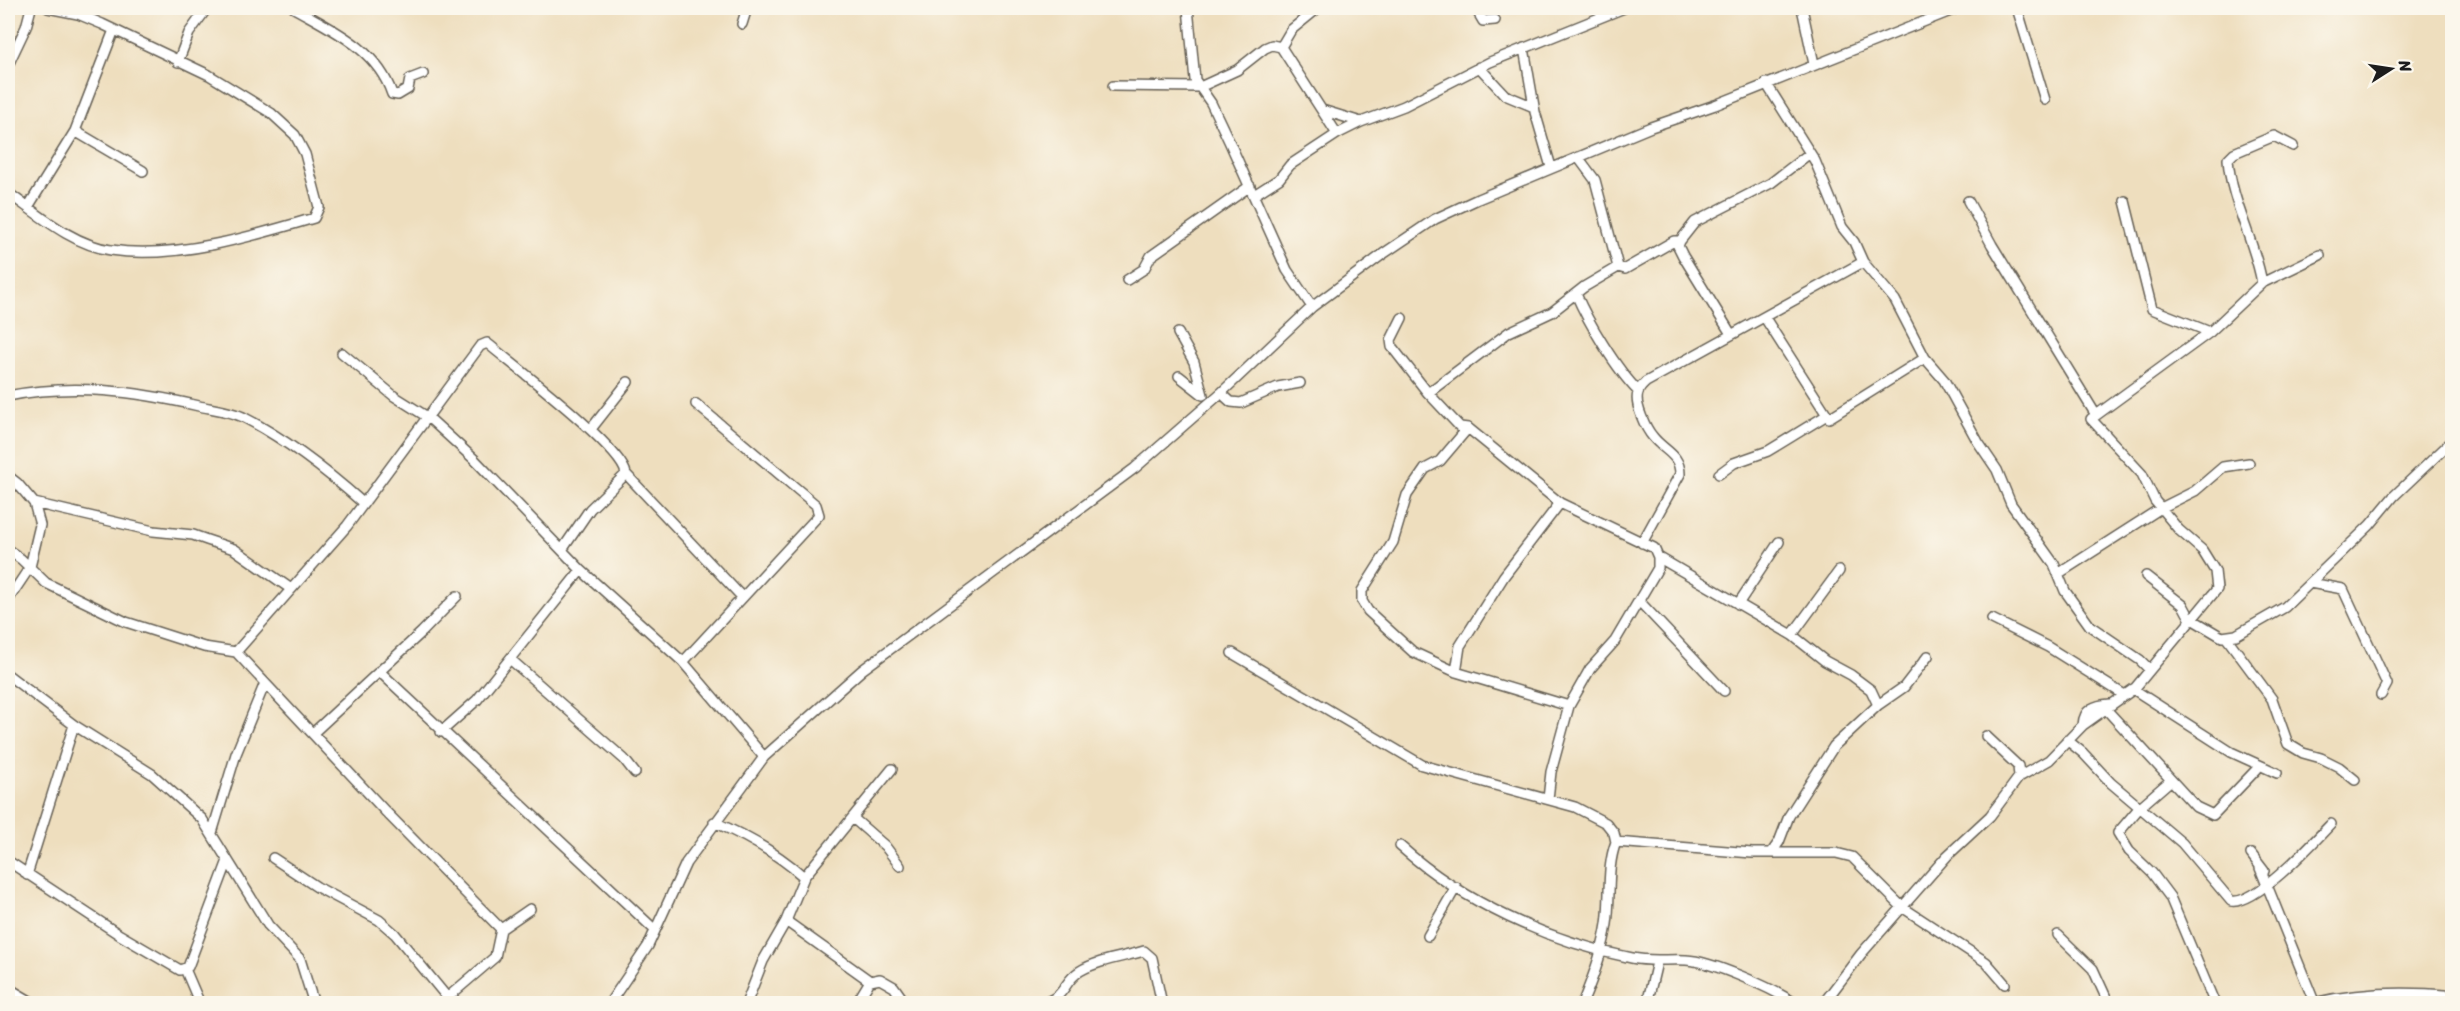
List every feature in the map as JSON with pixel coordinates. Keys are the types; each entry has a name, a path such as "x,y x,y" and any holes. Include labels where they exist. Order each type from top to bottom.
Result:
{"street":[{"path":"8,65 35,8"},
{"path":"8,193 58,228 110,250 158,251 228,243 314,218 319,207 305,154 295,135 271,112 209,75 114,30 78,14 48,8"},
{"path":"178,62 189,33 207,8"},
{"path":"294,8 360,46 386,76 392,94 398,95 408,89 410,78 423,74"},
{"path":"742,24 747,8"},
{"path":"1188,8 1189,41 1195,80 1230,141 1287,270 1312,307"},
{"path":"1281,46 1290,30 1318,8"},
{"path":"1472,8 1476,9 1483,21 1495,20"},
{"path":"1127,280 1144,269 1151,256 1252,191 1279,179 1290,165 1337,134 1361,122 1404,106 1479,67 1624,8"},
{"path":"1802,8 1814,64"},
{"path":"609,1004 648,946 686,863 714,822 764,758 862,669 1114,485 1207,398 1221,393 1312,307 1383,254 1435,219 1551,167 1958,8"},
{"path":"2017,8 2045,100"},
{"path":"28,207 75,131 114,30"},
{"path":"1113,86 1200,87 1237,70 1265,48 1272,45 1281,46"},
{"path":"1281,46 1337,134"},
{"path":"1524,48 1534,107 1551,167"},
{"path":"1479,67 1505,95 1534,107"},
{"path":"1766,83 1810,153 1842,227 1854,242 1863,262 1895,300 1925,358 1954,396 1978,442 1998,470 2011,504 2040,543 2065,591 2090,626 2148,668"},
{"path":"1322,110 1361,122"},
{"path":"75,131 143,171"},
{"path":"2262,283 2248,231 2229,182 2228,159 2234,153 2274,136 2293,146"},
{"path":"1731,334 1683,256 1678,246 1680,241 1701,218 1771,183 1810,153"},
{"path":"1578,157 1595,180 1606,213 1618,267"},
{"path":"1968,201 1992,245 2096,415"},
{"path":"2125,201 2152,309 2210,332"},
{"path":"1428,393 1509,332 1552,312 1618,267 1625,269 1668,243 1680,241"},
{"path":"1823,1004 1861,954 1947,856 1997,808 2019,777 2049,760 2083,725 2141,682 2148,668 2217,589 2217,577 2202,550 2179,530 2161,508 2142,474 2091,419 2210,332 2262,283 2320,255"},
{"path":"1642,543 1680,474 1676,457 1653,437 1645,423 1637,399 1638,391 1646,382 1863,262"},
{"path":"1576,294 1583,312 1627,380 1638,391"},
{"path":"1402,318 1391,340 1392,347 1428,393 1460,427 1468,428 1560,503 1654,548 1658,557 1658,568 1640,602 1615,641 1590,669 1569,706 1551,772 1548,799"},
{"path":"1765,318 1829,418 1925,358"},
{"path":"1178,333 1194,362 1207,398"},
{"path":"236,652 315,565 429,418 480,346 487,343 591,429 621,462 626,474 742,597"},
{"path":"342,353 394,396 429,418 474,459 581,570 683,662 764,758"},
{"path":"1179,376 1207,398"},
{"path":"591,429 628,382"},
{"path":"1221,393 1231,402 1241,403 1278,387 1299,383"},
{"path":"8,396 76,389 106,390 150,394 242,416 330,474 363,503"},
{"path":"683,662 742,597 818,520 819,510 816,505 696,404"},
{"path":"1719,474 1734,463 1768,451 1827,415"},
{"path":"1468,428 1440,461 1425,469 1407,495 1393,542 1362,591 1362,601 1368,611 1413,652 1456,672 1569,706"},
{"path":"2146,576 2183,605 2190,618 2218,636 2236,636 2285,607 2370,525 2394,496 2452,441"},
{"path":"2058,574 2161,508 2195,491 2223,467 2249,463"},
{"path":"562,550 590,509 626,474"},
{"path":"8,476 34,503 40,525 30,567 8,600"},
{"path":"34,503 118,521 146,530 193,535 234,549 291,589"},
{"path":"1456,672 1460,646 1504,576 1560,503"},
{"path":"1738,604 1779,542"},
{"path":"8,550 46,583 126,622 204,647 236,652 501,929"},
{"path":"1658,557 1792,635 1825,662 1851,675 1871,690 1878,705"},
{"path":"441,732 477,699 581,570"},
{"path":"1792,635 1839,571"},
{"path":"2310,583 2343,589 2387,684 2381,695"},
{"path":"313,733 342,709 457,596"},
{"path":"1640,602 1724,691"},
{"path":"1992,619 2048,647 2123,694"},
{"path":"2226,637 2272,699 2289,744 2303,753 2321,758 2339,767 2355,780"},
{"path":"1232,653 1422,765 1548,799 1597,818 1610,828 1616,842 1610,858 1611,895 1601,950 1582,1004"},
{"path":"1772,852 1779,842 1789,816 1826,757 1878,705 1904,687 1928,656"},
{"path":"510,659 624,759 635,773"},
{"path":"379,671 441,732 655,930"},
{"path":"8,675 74,725 168,785 212,833 227,863 268,925 300,959 314,1004"},
{"path":"212,833 236,754 265,683"},
{"path":"2133,689 2231,752 2277,773"},
{"path":"2108,706 2170,781 2196,807 2212,816 2257,769"},
{"path":"27,875 74,725"},
{"path":"1986,736 2018,766 2019,777"},
{"path":"2067,740 2182,843 2231,901 2239,902 2246,899 2298,860 2331,824"},
{"path":"747,1004 763,961 786,921 804,877 854,819 892,769"},
{"path":"2170,781 2140,807 2118,832 2129,851 2152,873 2170,897 2215,1004"},
{"path":"854,819 885,846 900,866"},
{"path":"714,822 741,834 784,860 804,877"},
{"path":"1616,842 1752,853 1836,853 1852,857 1902,907 1986,962 2005,984"},
{"path":"1400,846 1456,887 1532,928 1601,950 1657,962 1697,961 1761,985 1796,1004"},
{"path":"2251,854 2260,868 2319,1003 2452,997"},
{"path":"273,858 317,887 379,920 395,934 443,1000 495,957 501,929 530,909"},
{"path":"8,861 120,935 180,970 188,967 227,863"},
{"path":"2260,868 2273,879"},
{"path":"1428,936 1456,887"},
{"path":"786,921 870,981"},
{"path":"2058,935 2093,969 2109,1004"},
{"path":"1041,1004 1057,1001 1081,970 1144,951 1152,958 1162,1004"},
{"path":"1647,1004 1657,962"},
{"path":"185,969 200,1004"},
{"path":"856,1004 870,981 880,978 903,995 906,1004"},
{"path":"8,988 35,1004"}]}
